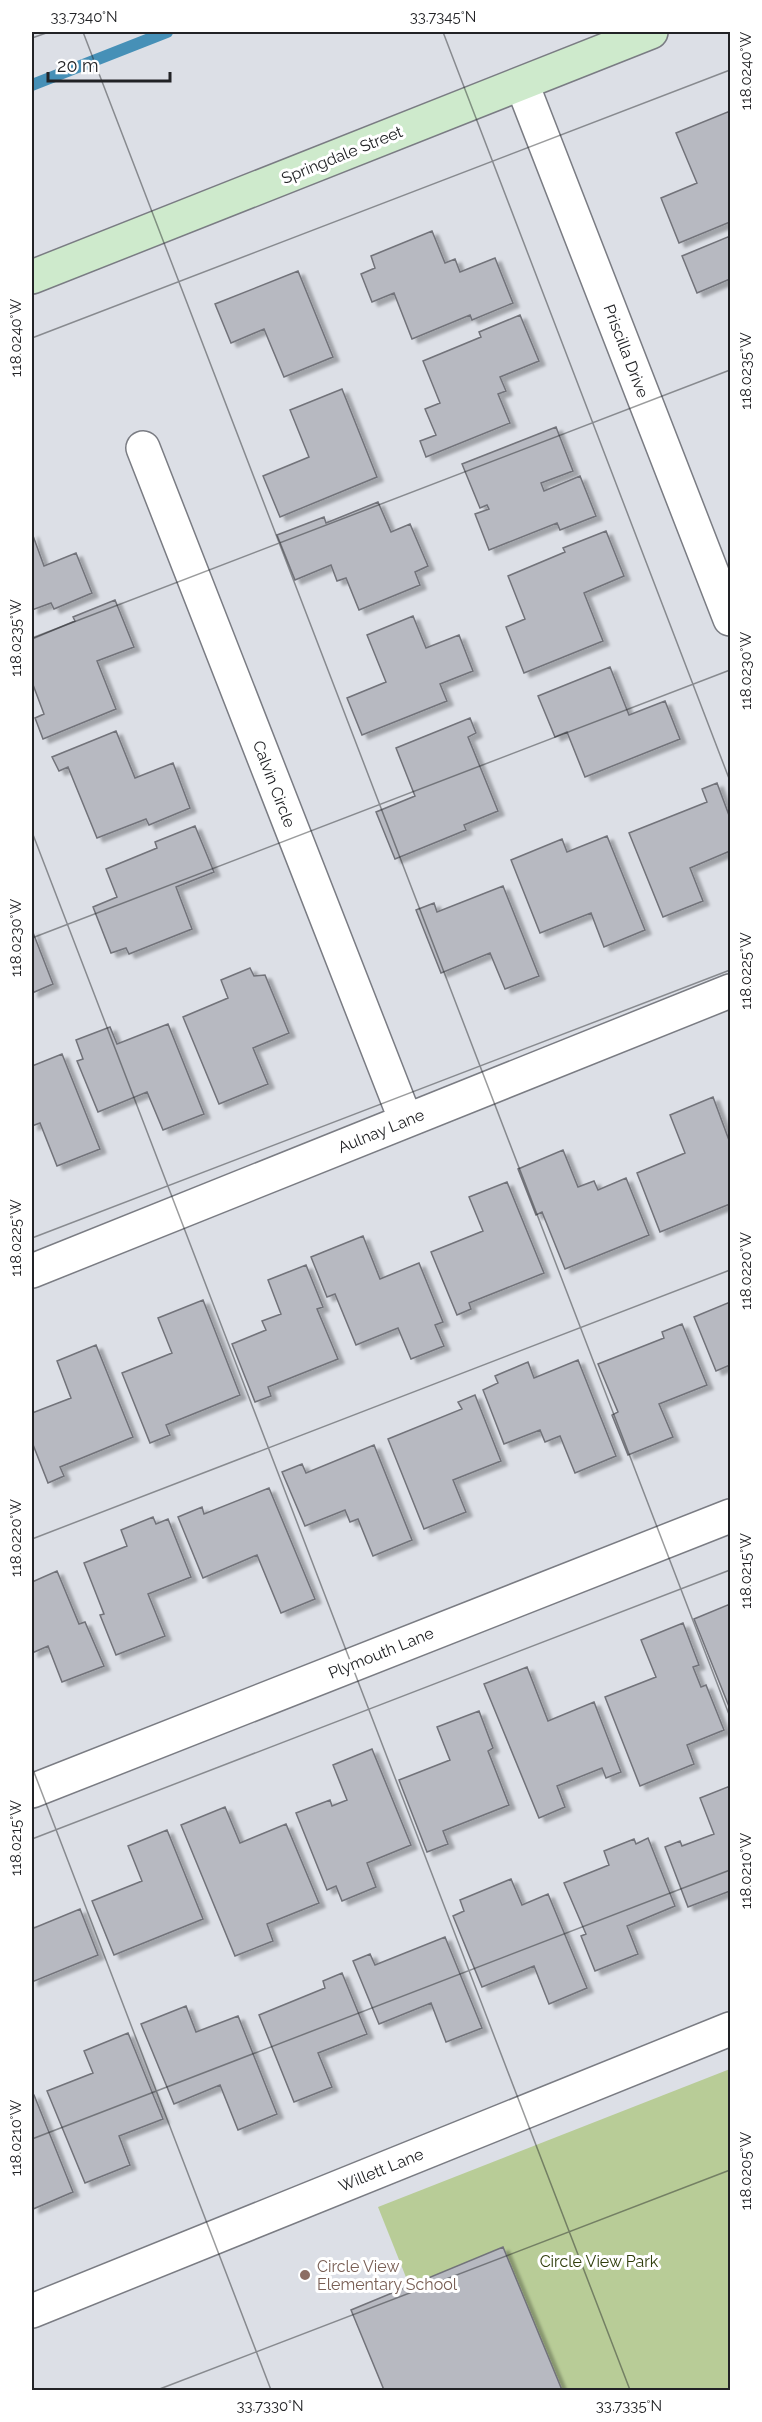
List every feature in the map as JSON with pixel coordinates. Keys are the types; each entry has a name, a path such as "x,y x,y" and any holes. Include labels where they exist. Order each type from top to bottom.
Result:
{"main road":[{"name":"Springdale Street","path":"32,277 651,32"}],"street":[{"name":"Priscilla Drive","path":"522,84 730,619"},
{"name":"Calvin Circle","path":"143,448 406,1120"},
{"name":"Aulnay Lane","path":"32,1271 730,991"},
{"name":"Plymouth Lane","path":"32,1791 730,1516"},
{"name":"Willett Lane","path":"32,2311 730,2029"}],"green space":[{"name":"Circle View Park","path":"730,2069 730,2390 451,2390 378,2207"}],"building":[{"path":"730,111 730,222 679,243 661,198 697,183 676,133"},
{"path":"432,231 445,263 455,259 460,272 495,258 513,303 472,320 470,315 412,339 394,293 372,302 361,274 375,268 371,256"},
{"path":"730,236 730,279 697,293 682,256"},
{"path":"298,271 333,357 284,377 264,329 231,343 215,304"},
{"path":"520,315 539,361 500,377 506,391 498,394 510,423 426,457 420,441 436,435 425,409 440,403 423,361 481,337 479,332"},
{"path":"342,389 377,477 280,517 263,476 309,457 290,410"},
{"path":"556,427 573,471 541,483 544,491 580,476 596,516 560,530 557,523 489,550 475,514 489,509 487,505 480,508 462,464"},
{"path":"378,502 391,532 410,524 428,566 415,572 420,585 359,610 346,578 337,581 331,565 295,580 277,535 324,517 326,523"},
{"path":"606,531 624,576 584,593 603,641 524,673 506,627 525,619 508,576 565,552 563,548"},
{"path":"32,533 44,566 76,553 92,593 54,609 51,603 32,610"},
{"path":"115,600 134,647 97,661 116,709 43,739 35,718 44,714 32,682 32,639 75,621 73,617"},
{"path":"413,616 426,648 459,635 473,671 440,684 447,701 362,735 347,698 386,682 367,635"},
{"path":"610,667 629,715 665,701 680,739 585,777 567,732 555,737 538,696"},
{"path":"470,718 476,733 468,737 498,811 464,825 466,830 395,859 376,812 415,796 396,748"},
{"path":"116,731 135,778 173,763 190,808 149,825 146,819 97,838 68,767 59,771 52,757"},
{"path":"717,783 730,818 730,851 690,868 703,901 663,917 629,833 707,802 702,789"},
{"path":"195,826 214,872 176,887 192,929 129,954 126,948 111,953 93,907 117,897 106,869 157,848 155,842"},
{"path":"607,836 645,930 604,947 591,913 540,933 511,860 562,839 567,852"},
{"path":"503,886 539,976 505,989 490,953 441,973 416,910 434,903 437,912"},
{"path":"32,930 53,984 32,993"},
{"path":"250,968 254,976 265,975 289,1033 253,1048 268,1084 219,1104 183,1017 228,998 221,980"},
{"path":"168,1024 204,1114 163,1130 147,1092 98,1112 77,1061 83,1059 76,1040 110,1027 117,1044"},
{"path":"62,1054 100,1149 57,1166 40,1123 32,1126 32,1066"},
{"path":"713,1097 730,1143 730,1204 660,1232 637,1173 685,1153 670,1115"},
{"path":"563,1150 578,1187 594,1181 598,1190 626,1178 649,1235 565,1269 542,1212 536,1215 518,1169"},
{"path":"507,1182 544,1273 469,1303 471,1309 457,1315 431,1252 483,1231 469,1197"},
{"path":"363,1236 380,1279 419,1263 443,1322 435,1325 444,1346 411,1359 398,1328 356,1345 335,1294 327,1297 311,1257"},
{"path":"306,1265 323,1307 317,1309 338,1359 268,1387 271,1396 255,1402 232,1344 266,1330 262,1321 281,1314 268,1280"},
{"path":"203,1300 240,1395 166,1425 170,1435 150,1443 122,1373 172,1353 158,1318"},
{"path":"730,1302 730,1365 716,1371 694,1317"},
{"path":"682,1324 707,1385 659,1404 673,1437 628,1455 612,1415 618,1412 598,1364 664,1338 662,1332"},
{"path":"96,1345 133,1437 60,1467 64,1476 48,1483 32,1442 32,1413 71,1398 57,1361"},
{"path":"578,1360 616,1456 575,1473 560,1436 545,1442 540,1430 504,1444 483,1390 498,1383 495,1376 528,1362 534,1378"},
{"path":"475,1395 501,1461 453,1480 466,1512 424,1529 388,1439 462,1409 458,1402"},
{"path":"374,1445 412,1540 373,1556 358,1519 350,1522 345,1510 305,1526 282,1472 302,1464 306,1473"},
{"path":"269,1488 315,1599 281,1613 257,1555 203,1578 178,1517 202,1507 204,1514"},
{"path":"153,1517 156,1524 168,1519 191,1577 148,1594 165,1636 116,1655 100,1615 104,1614 84,1563 127,1546 121,1530"},
{"path":"57,1571 79,1624 85,1622 104,1666 62,1682 48,1646 32,1653 32,1582"},
{"path":"730,1604 730,1709 694,1619"},
{"path":"683,1623 699,1665 693,1667 701,1687 706,1685 724,1730 687,1745 694,1764 640,1786 605,1697 656,1677 641,1640"},
{"path":"527,1667 548,1721 594,1702 621,1772 606,1778 602,1768 557,1786 565,1807 539,1818 484,1684"},
{"path":"479,1711 493,1748 488,1751 509,1805 443,1831 448,1844 427,1852 399,1780 450,1760 437,1727"},
{"path":"372,1749 411,1845 367,1863 376,1887 342,1901 336,1886 327,1890 296,1813 330,1800 332,1806 347,1800 333,1765"},
{"path":"730,1786 730,1891 688,1907 665,1847 680,1841 682,1846 714,1834 700,1798"},
{"path":"225,1807 240,1843 286,1824 319,1903 267,1924 273,1941 235,1956 181,1825"},
{"path":"167,1830 203,1919 114,1955 92,1901 142,1881 128,1846"},
{"path":"648,1838 675,1906 627,1926 638,1954 595,1971 581,1936 586,1934 564,1883 609,1865 604,1851 634,1839 636,1844"},
{"path":"511,1879 522,1905 548,1894 587,1988 549,2004 534,1966 482,1987 453,1916 464,1911 460,1900"},
{"path":"80,1909 98,1955 32,1982 32,1923 34,1928"},
{"path":"445,1937 482,2028 446,2042 431,2003 379,2024 353,1961 370,1954 375,1965"},
{"path":"342,1973 367,2034 318,2053 332,2087 294,2102 259,2015 325,1988 323,1981"},
{"path":"186,2006 196,2032 238,2016 277,2114 238,2130 220,2085 174,2104 141,2024"},
{"path":"128,2033 163,2119 119,2136 130,2165 85,2183 47,2091 93,2073 84,2051"},
{"path":"32,2095 34,2095 73,2192 33,2209"},
{"path":"503,2247 562,2390 384,2390 351,2310"}],"waterway":[{"path":"32,85 167,32"}],"place":[{"name":"Circle View Elementary School","path":"305,2275"}]}
